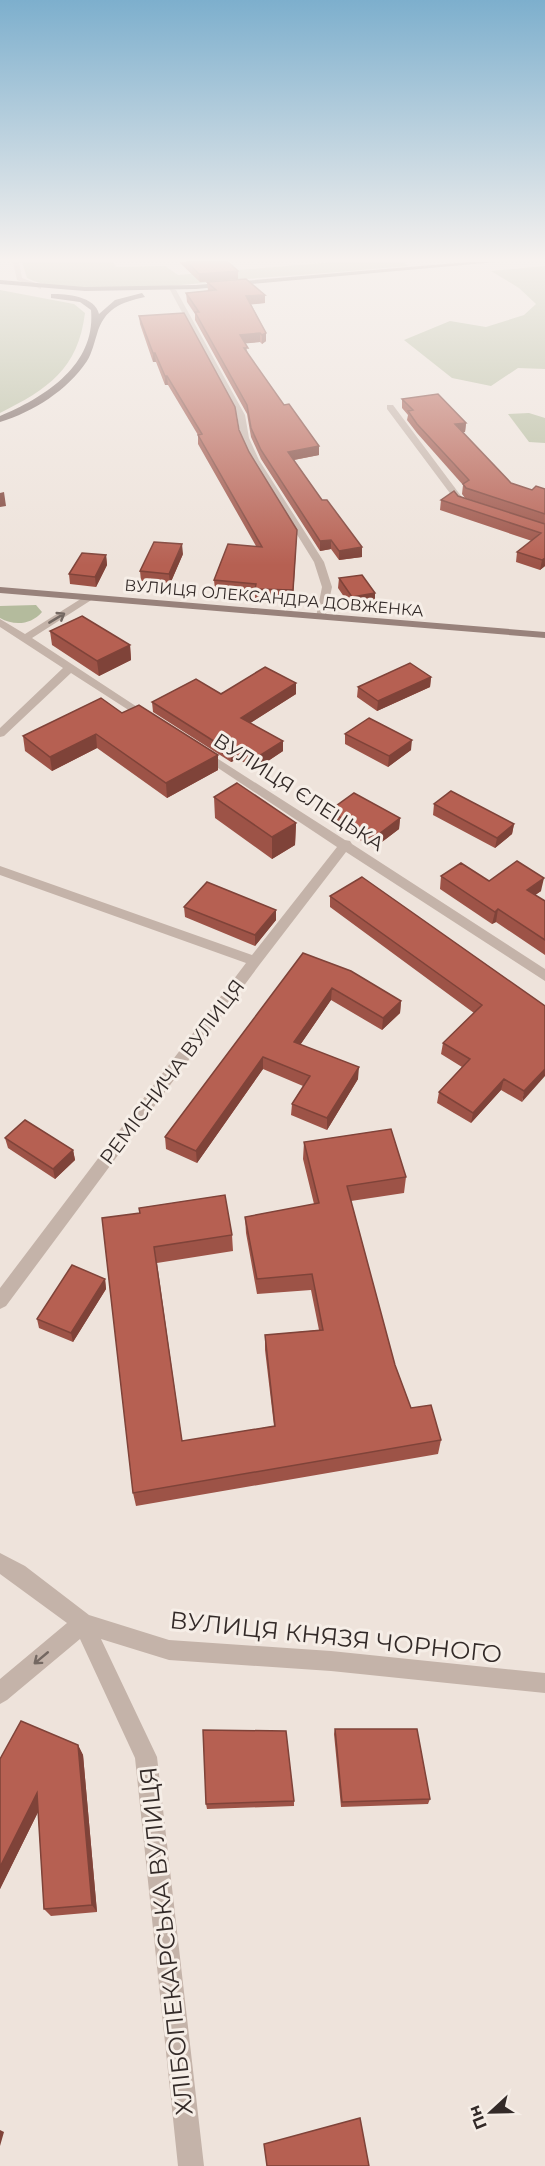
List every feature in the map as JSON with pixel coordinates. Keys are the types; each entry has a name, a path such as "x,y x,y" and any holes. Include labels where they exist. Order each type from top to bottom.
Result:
{"main road":[{"path":"0,419 29,406 67,378 81,363"},
{"name":"ВУЛИЦЯ ОЛЕКСАНДРА ДОВЖЕНКА","path":"0,590 545,635"}],"street":[{"path":"212,363 241,415 245,438 255,460 319,562 327,587 321,617"},
{"path":"390,407 461,502 482,509"},
{"path":"24,639 91,597"},
{"path":"0,622 161,726"},
{"path":"0,734 69,668"},
{"name":"ВУЛИЦЯ ЄЛЕЦЬКА","path":"189,744 346,844 545,976"},
{"name":"РЕМІСНИЧА ВУЛИЦЯ","path":"0,1301 255,961 346,844"},
{"path":"0,870 255,961"},
{"name":"ВУЛИЦЯ КНЯЗЯ ЧОРНОГО","path":"0,1563 18,1573 83,1623 169,1650 543,1679"},
{"path":"0,1693 83,1623"},
{"name":"ХЛІБОПЕКАРСЬКА ВУЛИЦЯ","path":"83,1623 146,1757 191,2166"}],"green space":[{"path":"0,363 68,363 46,386 0,413"},
{"path":"433,363 545,363 545,369 518,368 491,386 452,378"},
{"path":"529,413 545,418 545,443 529,442 508,414"},
{"path":"36,605 42,612 28,622 17,623 0,618 0,606"}],"building":[{"path":"159,363 211,363 235,407 239,430 249,452 297,530 293,590 255,589 256,584 214,580 228,544 262,547 198,435 202,434 165,376"},
{"path":"224,363 255,363 284,405 289,404 319,446 288,452 322,500 327,500 362,547 339,551 331,540 320,541 261,450 251,428 247,405"},
{"path":"438,394 466,423 455,424 511,483 532,490 536,486 545,489 545,514 466,488 463,484 469,480 417,424 408,411 413,410 402,399"},
{"path":"454,491 458,496 545,524 545,558 542,560 517,552 541,533 441,500"},
{"path":"154,542 182,544 169,574 140,571"},
{"path":"82,553 106,555 95,577 69,574"},
{"path":"362,575 375,593 352,597 339,578"},
{"path":"82,616 130,645 97,661 50,631"},
{"path":"410,663 431,677 378,701 358,687"},
{"path":"265,667 296,683 241,718 283,741 256,758 238,748 231,752 152,702 196,679 221,694"},
{"path":"101,698 122,713 139,705 218,755 166,783 96,734 50,757 23,736"},
{"path":"369,718 412,740 389,756 345,734"},
{"path":"237,783 296,823 272,837 214,797"},
{"path":"451,791 514,824 497,838 434,804"},
{"path":"354,793 400,818 375,837 329,811"},
{"path":"517,861 544,878 527,890 545,901 545,940 498,909 495,912 441,876 461,863 489,881"},
{"path":"362,877 545,1006 545,1069 524,1091 504,1079 473,1113 439,1092 470,1059 443,1043 482,1005 330,896"},
{"path":"207,882 276,910 255,935 184,907"},
{"path":"303,953 351,971 401,1001 383,1018 332,988 294,1042 359,1067 327,1118 292,1104 310,1076 263,1057 196,1151 165,1137"},
{"path":"25,1120 73,1150 53,1169 5,1138"},
{"path":"391,1129 406,1177 347,1186 395,1365 411,1408 431,1405 441,1440 133,1493 102,1218 140,1213 139,1208 225,1195 232,1235 154,1247 182,1441 275,1426 265,1335 323,1330 312,1274 257,1279 245,1217 319,1203 304,1142"},
{"path":"72,1265 105,1279 71,1333 37,1319"},
{"path":"21,1721 78,1745 92,1905 44,1909 37,1793 0,1867 0,1759"},
{"path":"335,1729 417,1729 430,1799 342,1802"},
{"path":"203,1730 286,1731 294,1801 206,1804"},
{"path":"360,2118 369,2166 267,2166 264,2144"}]}
